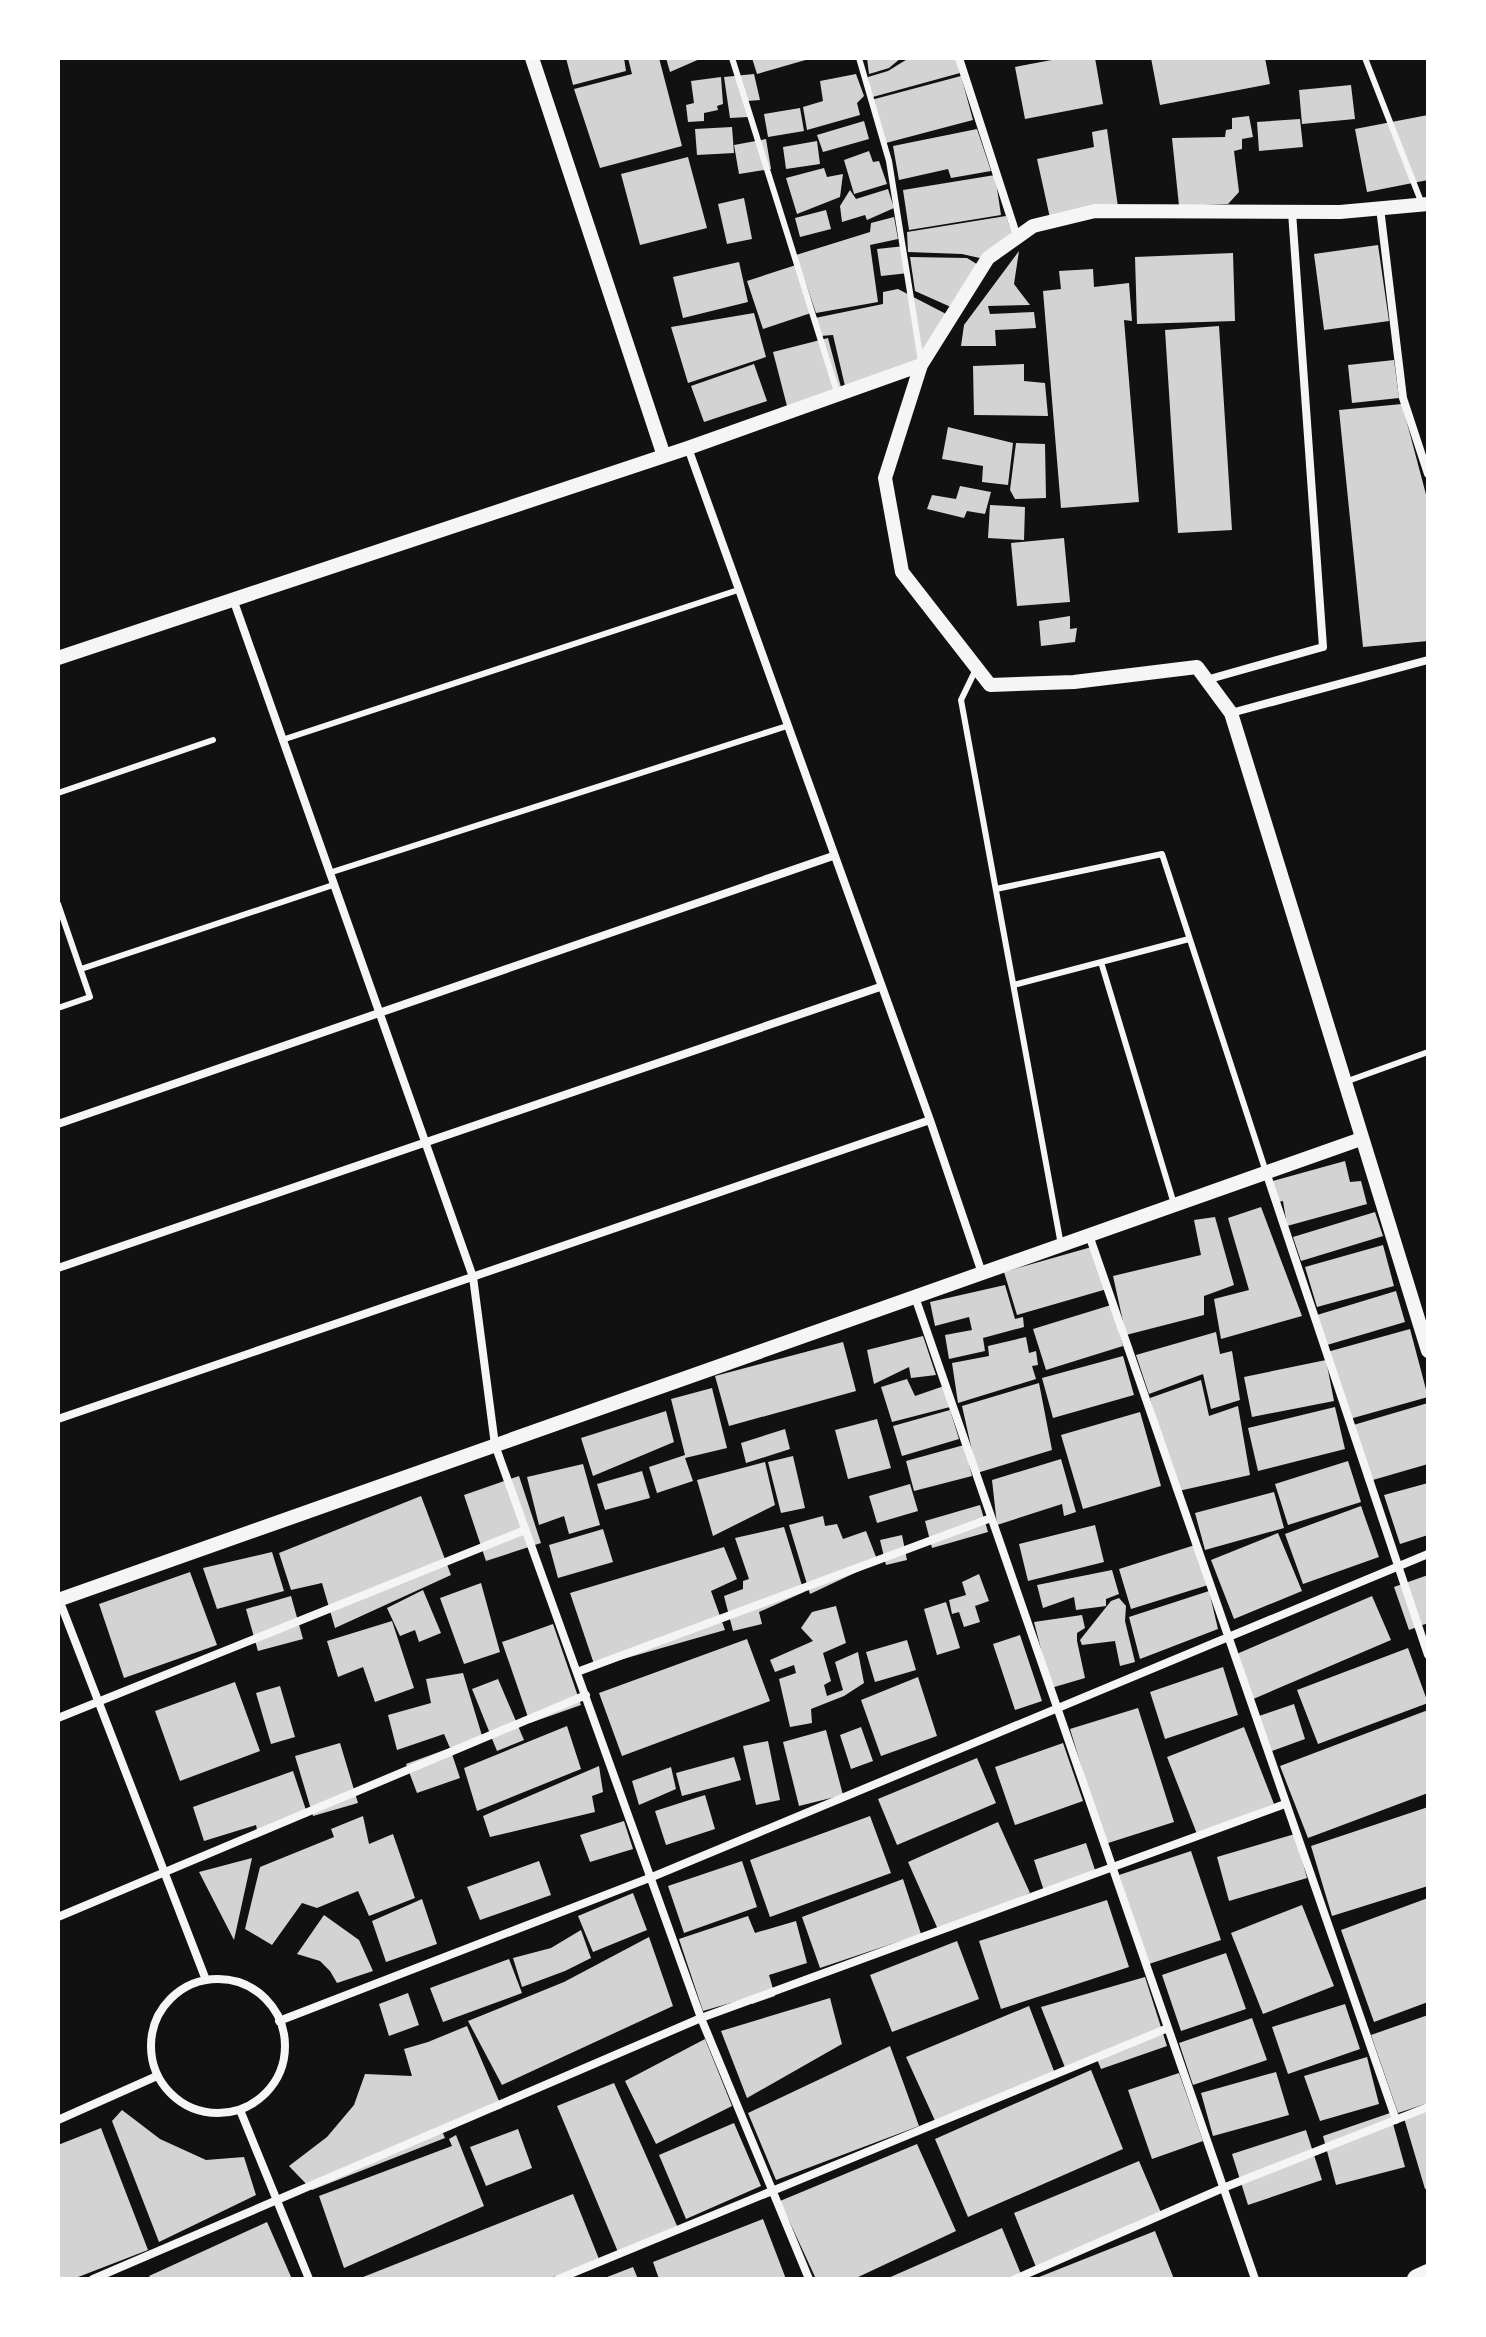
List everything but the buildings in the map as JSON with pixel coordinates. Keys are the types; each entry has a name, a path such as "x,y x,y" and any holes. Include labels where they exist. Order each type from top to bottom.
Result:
{"main road":[{"path":"1417,2279 1428,2274"}],"street":[{"path":"532,58 664,456"},
{"path":"959,58 1017,237"},
{"path":"1425,204 1340,212 1095,211 1033,226 988,258 921,365 885,478 902,572 990,685 1074,682 1197,667 1231,713 1428,1351"},
{"path":"1380,208 1403,398 1428,474"},
{"path":"1206,680 1323,647 1292,212"},
{"path":"58,658 688,448 921,365"},
{"path":"688,448 982,1273"},
{"path":"233,599 473,1277 495,1445 701,2018 809,2279"},
{"path":"1231,713 1428,660"},
{"path":"58,1124 833,856"},
{"path":"58,1268 880,987"},
{"path":"58,1419 930,1120"},
{"path":"206,1980 58,1598 1361,1139"},
{"path":"1266,1172 1428,1655"},
{"path":"1089,1235 1396,2120"},
{"path":"915,1297 1255,2279"},
{"path":"577,1672 991,1518"},
{"path":"58,1718 525,1530"},
{"path":"279,2021 652,1877 1428,1554"},
{"path":"58,1917 586,1695"},
{"path":"93,2279 701,2018 1285,1804"},
{"path":"229,1979 245,1984 264,1998 283,2032 284,2055 277,2078 263,2096 240,2110 217,2114 194,2110 171,2095 157,2076 150,2042 156,2020 169,2000 184,1988 206,1980 229,1979"},
{"path":"558,2279 1168,2028"},
{"path":"58,2120 157,2076"},
{"path":"1015,2279 1223,2188 1428,2107"},
{"path":"240,2110 309,2279"}],"lane":[{"path":"732,58 838,395"},
{"path":"859,58 889,161 921,365"},
{"path":"1365,58 1425,204"},
{"path":"282,740 738,590"},
{"path":"976,667 961,700 1061,1245"},
{"path":"329,873 787,726"},
{"path":"58,793 213,740"},
{"path":"996,889 1162,854 1266,1172"},
{"path":"81,969 333,885"},
{"path":"58,904 90,997 58,1008"},
{"path":"1014,985 1189,939"},
{"path":"1101,962 1174,1204"},
{"path":"1343,1083 1428,1052"}]}
